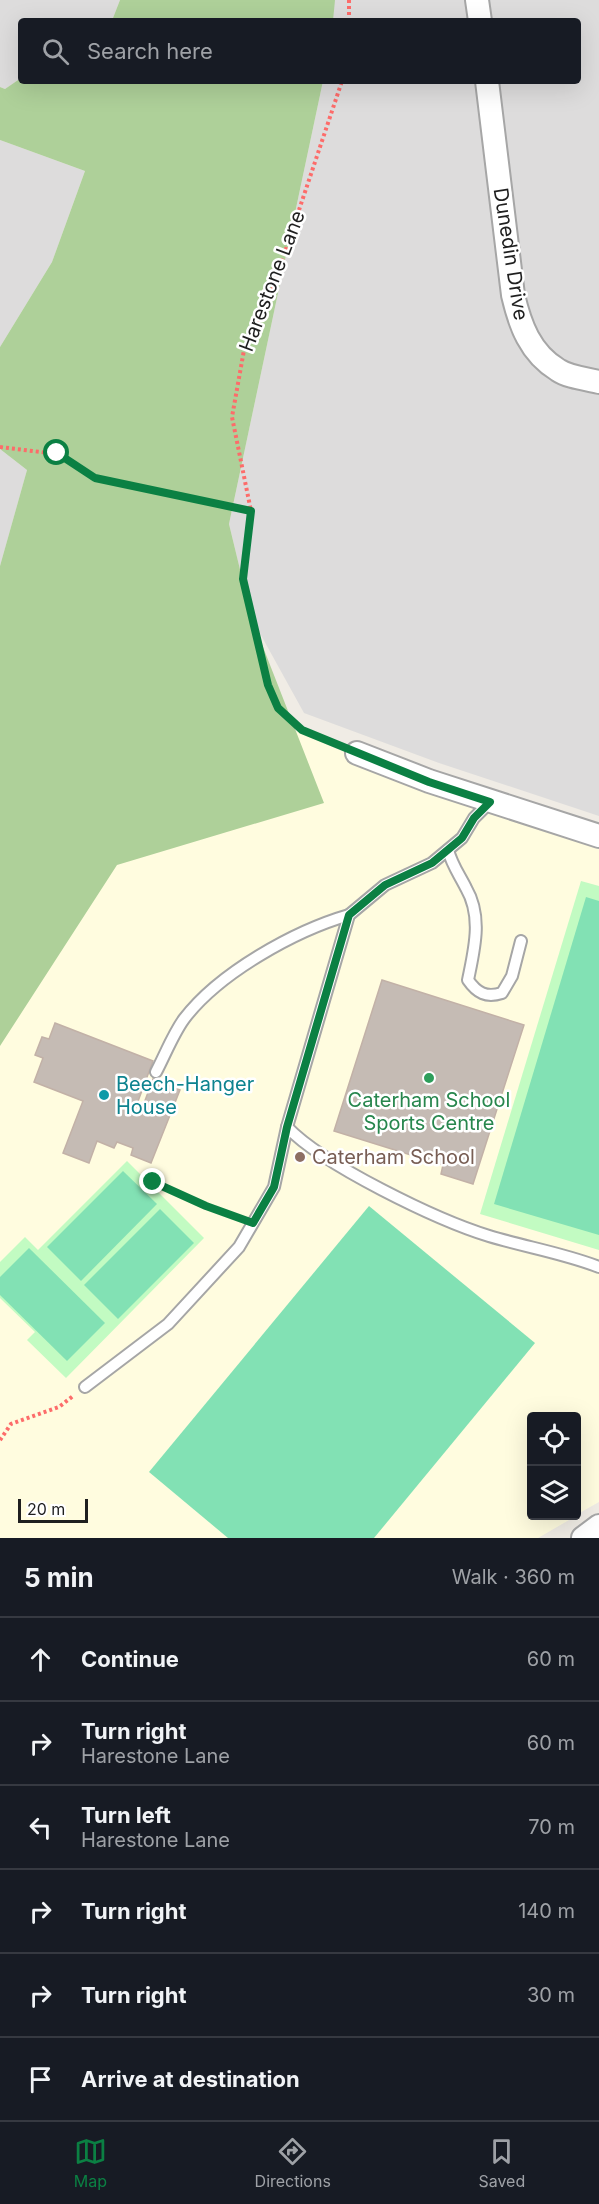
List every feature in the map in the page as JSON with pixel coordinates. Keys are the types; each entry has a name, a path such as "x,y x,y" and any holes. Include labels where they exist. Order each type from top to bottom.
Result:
{"street":[{"path":"477,0 480,18"},
{"name":"Dunedin Drive","path":"487,84 513,295 520,325 537,351 559,371 599,382"},
{"path":"357,753 490,802 599,836"},
{"path":"583,1538 599,1526"}],"lane":[{"path":"156,1072 183,1020 213,988 256,958 312,928 349,915 385,885 432,863 462,838 474,818 490,802"},
{"path":"448,850 454,870 467,888 474,905 476,947 468,980 476,992 492,996 502,993 512,976 521,941"},
{"path":"85,1387 168,1324 239,1247 274,1187 287,1127 349,915"},
{"path":"287,1127 302,1143 380,1187 454,1222 488,1235 579,1259 599,1267"}],"path":[{"path":"348,18 349,0"},
{"name":"Harestone Lane","path":"341,84 270,297 244,350 232,417 251,511 243,579 268,685 278,708 302,730 357,753"},
{"path":"0,447 57,453 95,478 251,511"},
{"path":"153,1182 206,1206 253,1223"},
{"path":"0,1440 11,1424 59,1407 85,1387"}],"shaded area":[{"path":"0,0 120,0 113,18 18,18 18,80 5,89 0,87"},
{"path":"334,0 599,0 599,816 439,763 304,713 252,619 229,524 322,84 581,84 581,18 333,18"},
{"path":"0,140 85,171 52,262 0,347"},
{"path":"0,449 27,470 0,566"},
{"name":"Caterham School","path":"254,713 455,800 599,845 599,1502 581,1512 581,1412 527,1412 527,1520 569,1520 538,1538 0,1538 0,898"}],"green space":[{"path":"120,0 335,0 333,18 113,18"},
{"path":"18,80 18,84 322,84 229,524 252,619 324,803 117,865 0,1046 0,566 27,470 0,449 0,347 52,262 85,171 0,140 0,87 5,89"},
{"path":"581,881 599,886 599,1250 480,1214"},
{"path":"586,897 599,901 599,1235 494,1204"},
{"path":"127,1161 204,1238 66,1378 27,1340 35,1332 0,1298 0,1262 25,1237 38,1250"},
{"path":"123,1171 157,1204 81,1281 47,1247"},
{"path":"369,1206 535,1343 374,1538 228,1538 149,1472"},
{"path":"160,1209 194,1243 118,1319 84,1285"},
{"path":"29,1248 105,1323 67,1361 0,1295 0,1277"}],"building":[{"name":"Caterham School Sports Centre","path":"382,980 524,1025 473,1184 441,1174 443,1165 334,1131"},
{"name":"Beech-Hanger House","path":"55,1023 153,1061 134,1112 140,1114 153,1079 180,1090 151,1163 131,1155 133,1148 117,1142 114,1148 97,1141 89,1163 63,1153 83,1101 34,1082 43,1058 35,1055 42,1037 49,1039"}],"place":[{"name":"Caterham School Sports Centre","path":"429,1078"},
{"name":"Beech-Hanger House","path":"104,1095"},
{"name":"Caterham School","path":"300,1157"}],"route":[{"path":"57,453 95,478 251,511 243,579 268,685 278,708 302,730 429,782 490,802 474,818 462,838 432,863 385,885 349,915 287,1127 274,1187 253,1223 206,1206 153,1182"}]}
